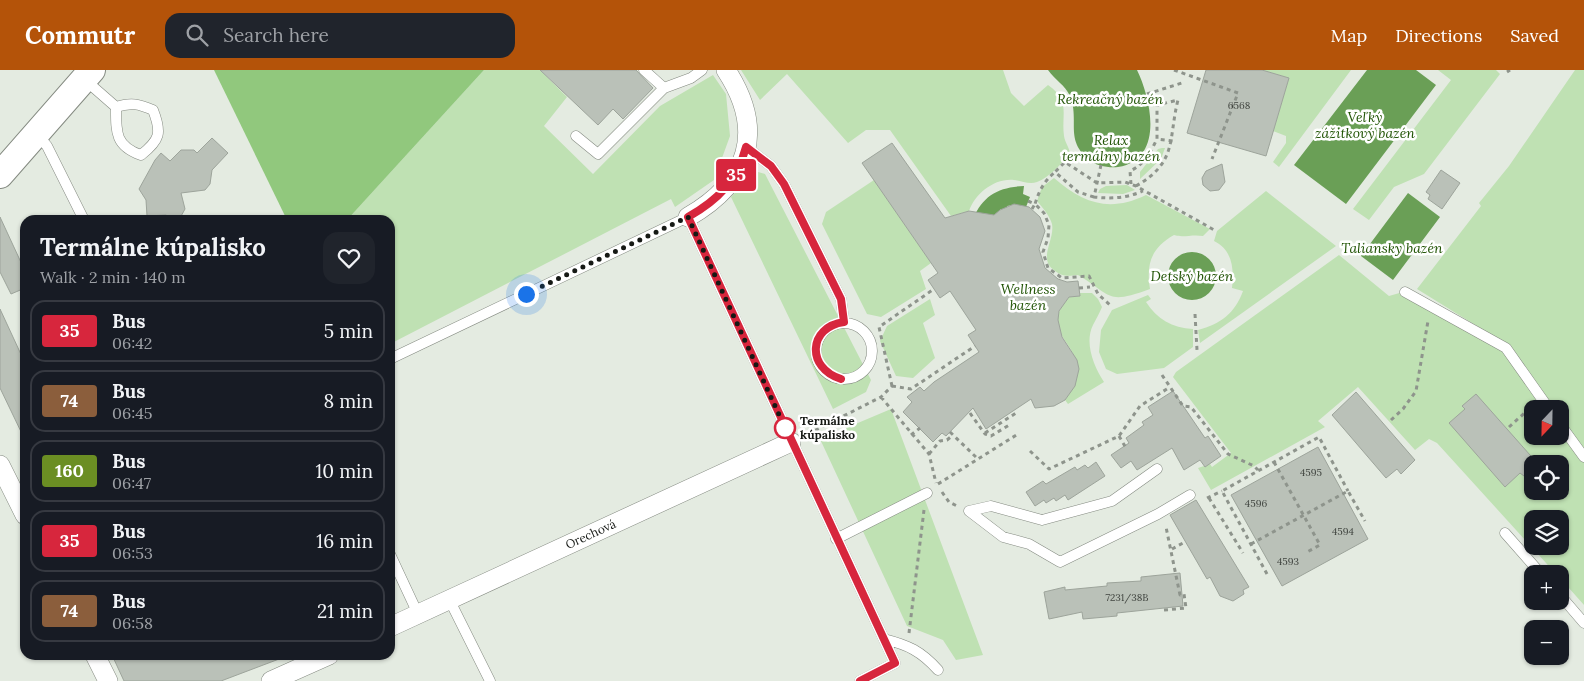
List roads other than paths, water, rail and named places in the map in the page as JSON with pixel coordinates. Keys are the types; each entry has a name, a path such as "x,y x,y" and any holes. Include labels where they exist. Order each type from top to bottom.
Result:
{"main road":[{"path":"0,175 88,74"}],"street":[{"path":"688,217 709,205 727,188 737,173 746,147 745,112 738,92 726,70"},
{"name":"Orechová","path":"395,626 791,442"},
{"path":"0,465 20,505"},
{"path":"98,660 108,681"},
{"path":"271,681 318,660"}],"lane":[{"path":"644,70 664,88"},
{"path":"576,136 598,154 664,88 691,78 702,70"},
{"path":"88,74 116,107 116,135 129,151 141,155 156,144 160,126 153,110 139,103 126,103 116,107"},
{"path":"36,134 47,146 82,215"},
{"path":"746,147 771,166 784,184 841,299 844,322"},
{"path":"395,357 688,217 895,663 860,681"},
{"path":"1405,292 1506,348 1543,400"},
{"path":"844,322 860,327 870,340 872,348 869,364 864,371 857,376 841,379 825,372 817,358 816,349 821,334 828,327 844,322"},
{"path":"1569,436 1584,457"},
{"path":"1157,469 1112,501 1042,520 991,506 969,511 1003,537 1029,544 1060,562 1158,514 1190,495"},
{"path":"836,539 927,492"},
{"path":"1505,533 1533,565"},
{"path":"395,565 418,614"},
{"path":"450,601 490,681"},
{"path":"1569,606 1584,623"},
{"path":"884,639 907,645 926,657 938,670"}],"water":[{"name":"Rekreačný bazén","path":"1048,70 1137,70 1147,96 1150,111 1148,140 1143,153 1133,162 1118,167 1103,166 1089,160 1077,145 1073,105 1070,96"},
{"name":"Veľký zážitkový bazén","path":"1367,70 1416,70 1436,85 1346,204 1294,165"},
{"path":"1024,186 1023,194 1030,197 1026,207 1007,206 1010,214 1004,217 1001,209 990,221 973,219 982,204 993,194 1007,188"},
{"name":"Taliansky bazén","path":"1408,193 1440,217 1393,280 1361,256"},
{"name":"Detský bazén","path":"1187,252 1197,252 1209,259 1216,271 1216,281 1209,293 1197,300 1187,300 1179,296 1172,289 1168,281 1168,271 1172,263 1179,256"}],"place":[{"name":"Termálne kúpalisko","path":"785,428"}],"water label":[{"name":"Relax termálny bazén","path":"1111,148"},
{"name":"Wellness bazén","path":"1028,297"}]}
